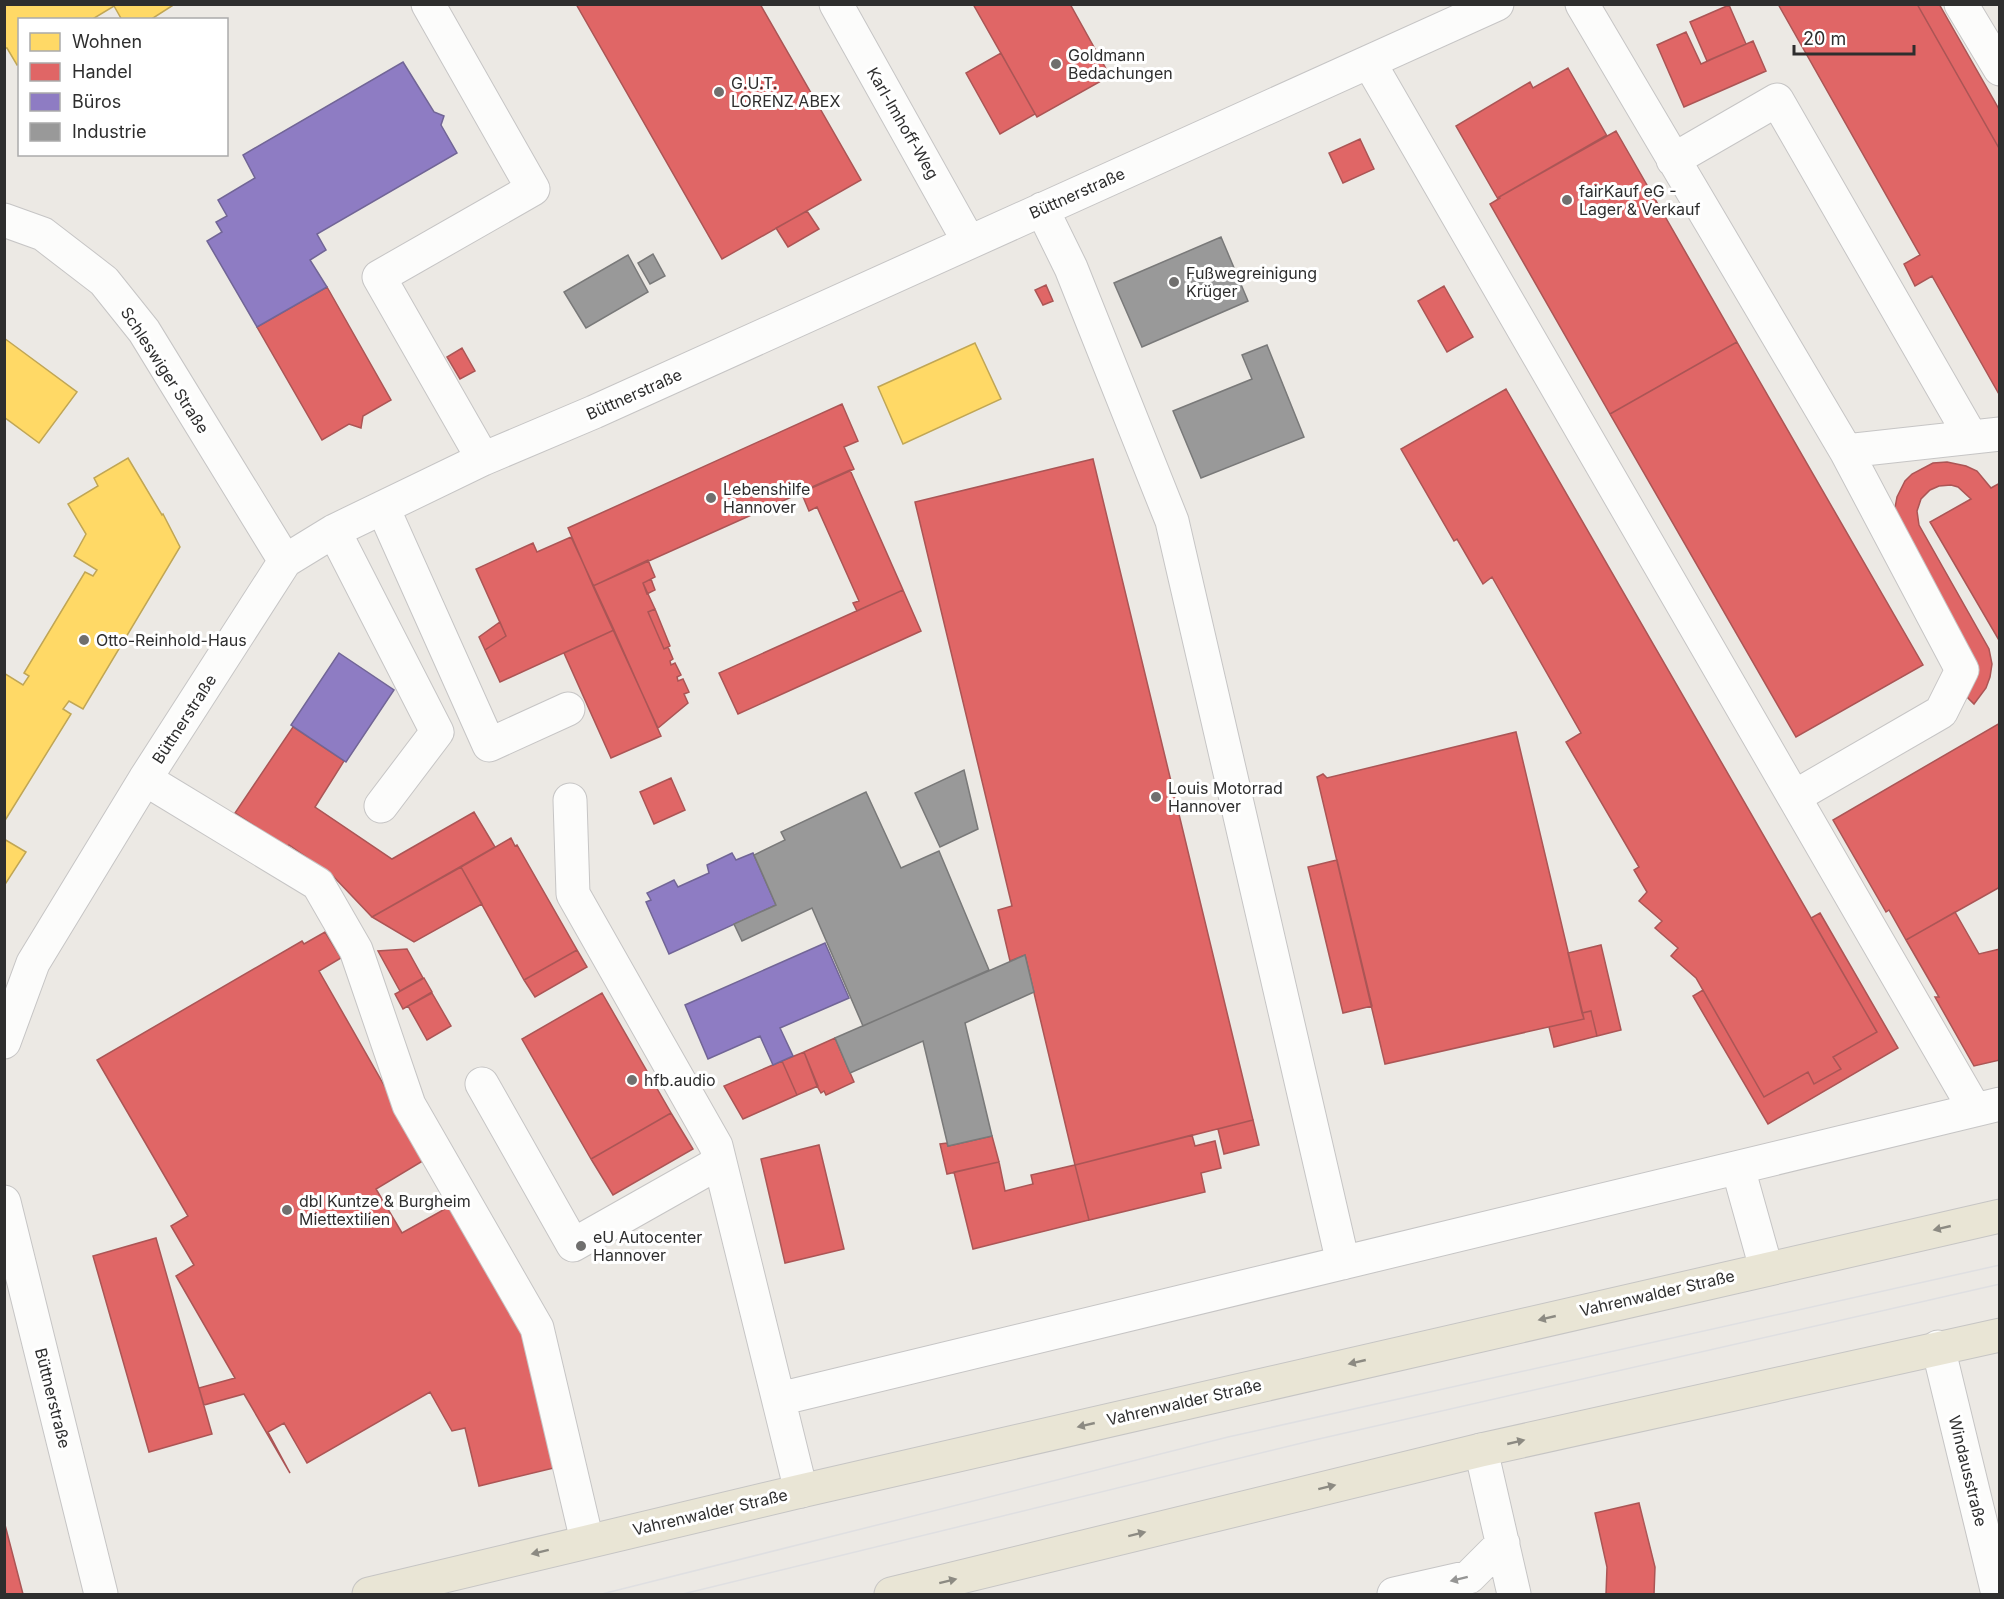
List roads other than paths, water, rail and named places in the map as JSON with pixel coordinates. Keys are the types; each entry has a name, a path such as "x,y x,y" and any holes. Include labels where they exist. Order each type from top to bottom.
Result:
{"main road":[{"name":"Vahrenwalder Straße","path":"369,1594 801,1491 2000,1216"},
{"path":"891,1594 1481,1449 2000,1335"}],"street":[{"path":"428,4 533,189 379,277 483,459"},
{"name":"Karl-Imhoff-Weg","path":"836,4 969,242"},
{"name":"Büttnerstraße","path":"4,1042 33,963 145,779 285,561 334,531 483,459 604,408 1497,4"},
{"path":"1582,4 1846,451 1962,670 1941,712 1794,797"},
{"path":"1961,4 2000,69"},
{"path":"779,1399 1987,1107 1794,797 1369,62"},
{"path":"1673,160 1777,100 1985,435 1846,451"},
{"path":"1042,209 1071,268 1172,521 1343,1263"},
{"name":"Schleswiger Straße","path":"4,220 44,234 105,281 144,332 285,561"},
{"path":"383,508 489,745 568,709"},
{"path":"334,531 437,732 381,806"},
{"path":"145,779 318,884 356,950 409,1106 537,1328 587,1541"},
{"path":"570,800 573,894 716,1146 801,1491"},
{"path":"482,1084 573,1245 720,1162"},
{"path":"1738,1168 1766,1268"},
{"name":"Büttnerstraße","path":"4,1202 9,1243 101,1594"},
{"name":"Windausstraße","path":"1938,1347 1998,1594"},
{"path":"1481,1449 1514,1594"},
{"path":"1394,1594 1469,1576 1503,1543"}],"tram line":[{"path":"602,1594 1228,1437 2000,1265"},
{"path":"683,1594 1310,1441 2000,1284"}],"place":[{"name":"Goldmann Bedachungen","path":"1056,64"},
{"name":"G.U.T. LORENZ ABEX","path":"719,92"},
{"name":"fairKauf eG - Lager & Verkauf","path":"1567,200"},
{"name":"Fußwegreinigung Krüger","path":"1174,282"},
{"name":"Lebenshilfe Hannover","path":"711,498"},
{"name":"Otto-Reinhold-Haus","path":"84,640"},
{"name":"Louis Motorrad Hannover","path":"1156,797"},
{"name":"hfb.audio","path":"632,1080"},
{"name":"dbl Kuntze & Burgheim Miettextilien","path":"287,1210"},
{"name":"eU Autocenter Hannover","path":"581,1246"}]}
